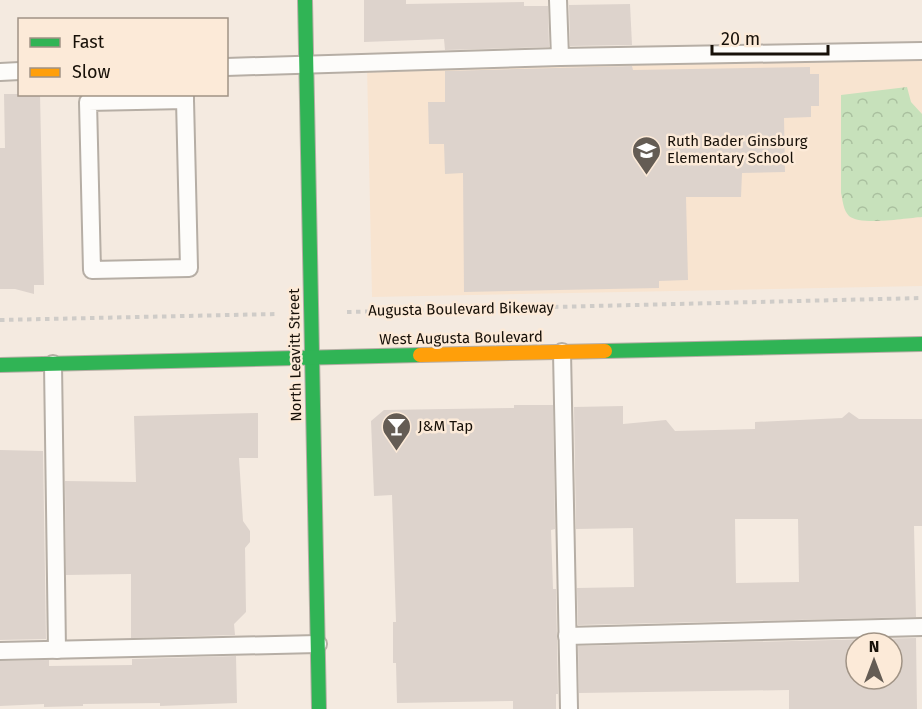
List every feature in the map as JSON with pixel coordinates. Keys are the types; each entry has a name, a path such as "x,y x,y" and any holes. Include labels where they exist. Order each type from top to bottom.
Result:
{"street":[{"name":"North Leavitt Street","path":"304,0 319,709"},
{"name":"West Augusta Boulevard","path":"0,365 922,344"}],"lane":[{"path":"558,0 560,57"},
{"path":"228,67 560,57 922,51"},
{"path":"0,72 18,71"},
{"path":"185,97 189,268 92,270 88,102 185,97"},
{"path":"562,352 569,709"},
{"path":"53,364 57,650"},
{"path":"567,636 922,627"},
{"path":"0,651 318,644"}],"path":[{"name":"Augusta Boulevard Bikeway","path":"0,320 922,298"}],"shaded area":[{"name":"Ruth Bader Ginsburg Elementary School","path":"922,56 922,286 372,297 367,67"}],"green space":[{"path":"907,87 911,102 922,114 922,217 873,221 855,219 846,211 841,193 841,95"}],"building":[{"path":"364,0 406,0 406,4 524,2 524,6 548,6 549,47 445,50 444,39 364,42"},
{"path":"630,4 632,45 570,46 569,5"},
{"path":"632,66 633,70 810,67 810,74 819,74 819,106 811,106 811,117 784,118 785,172 742,173 741,197 686,197 688,280 659,281 659,288 464,292 463,173 445,174 444,144 429,144 428,102 445,102 445,71"},
{"path":"4,94 40,96 44,285 34,285 34,294 15,289 0,289 0,148 5,148"},
{"path":"514,405 553,405 555,529 551,530 553,589 556,589 558,694 556,694 556,709 513,709 513,701 397,703 396,663 393,663 393,622 396,622 392,495 374,496 371,421 384,410 514,408"},
{"path":"623,406 623,424 666,420 675,431 755,429 755,422 842,418 849,412 859,419 922,419 922,526 914,526 916,617 578,625 577,588 634,587 633,528 576,529 574,407","holes":["735,519 798,519 799,582 736,583"]},
{"path":"258,413 258,458 239,458 243,521 250,531 250,542 245,548 246,612 234,624 235,635 131,638 131,574 66,575 65,481 136,482 134,416"},
{"path":"0,450 43,451 46,639 0,640"},
{"path":"904,638 916,638 917,709 789,709 789,690 579,693 578,646 844,640 844,691 904,691"},
{"path":"236,656 237,703 160,706 160,703 44,707 44,704 0,706 0,661 49,660 49,666 132,665 132,659"}],"traffic: fast":[{"path":"305,0 319,709"},
{"path":"605,351 922,344"},
{"path":"0,365 420,355"}],"traffic: slow":[{"path":"420,355 605,351"}],"place":[{"name":"Ruth Bader Ginsburg Elementary School","path":"646,176"},
{"name":"J&M Tap","path":"397,452"}]}
